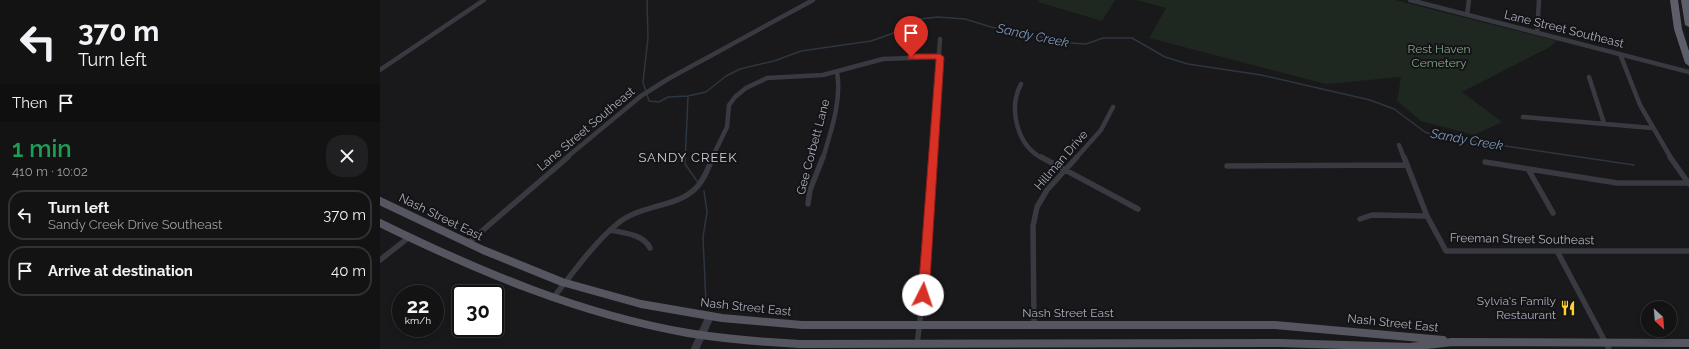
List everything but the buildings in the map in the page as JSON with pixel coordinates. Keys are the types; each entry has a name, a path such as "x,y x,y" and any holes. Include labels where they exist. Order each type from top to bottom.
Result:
{"highway":[{"path":"1674,0 1678,29 1689,63"},
{"path":"1685,0 1689,24"}],"main road":[{"name":"Nash Street East","path":"380,201 492,255 566,283 590,291 656,307 710,316 802,325 1275,325 1422,337 1452,342"},
{"name":"Nash Street East","path":"380,223 408,238 498,279 553,299 613,318 702,336 776,344 917,345 1279,343 1410,347 1452,342"},
{"path":"1452,342 1607,346 1689,343"}],"street":[{"path":"380,70 484,0"},
{"name":"Lane Street Southeast","path":"468,243 615,116 648,91 813,0"},
{"name":"Lane Street Southeast","path":"1410,0 1689,72"},
{"path":"1467,15 1469,0"},
{"path":"1537,33 1539,0"},
{"path":"917,345 923,295 940,57 940,38"},
{"path":"1620,54 1636,96 1652,128 1689,183"},
{"path":"553,299 610,230 634,212 680,198 696,188 703,178 727,127 727,112 729,105 735,97 746,88 767,78 781,76 808,77 837,72 883,59 940,57"},
{"name":"Gee Corbett Lane","path":"808,204 808,194 820,166 836,103 840,84 837,72"},
{"path":"1589,76 1604,123"},
{"path":"1021,84 1016,97 1020,131 1023,139 1037,155 1138,209"},
{"name":"Hillman Drive","path":"1034,325 1034,216 1044,194 1101,130 1112,108"},
{"path":"1523,117 1652,128"},
{"name":"Freeman Street Southeast","path":"1399,145 1427,216 1446,251 1689,251"},
{"path":"1485,162 1617,184 1689,183"},
{"path":"1227,166 1406,165"},
{"path":"1528,169 1553,214"},
{"path":"1360,219 1372,216 1427,216"},
{"path":"610,230 644,239 649,243 650,248"},
{"path":"380,260 408,238"},
{"path":"1557,252 1607,346"},
{"path":"695,349 710,316"}],"green space":[{"path":"1039,0 1115,0 1102,21 1038,2"},
{"name":"Rest Haven Cemetery","path":"1136,0 1395,0 1557,41 1550,47 1462,92 1502,122 1474,135 1421,121 1397,101 1401,77 1326,84 1149,38 1166,8"}],"waterway":[{"name":"Sandy Creek","path":"647,0 648,38 643,82 649,101 659,102 668,97 688,96"},
{"name":"Sandy Creek","path":"688,96 706,92 726,76 740,69 774,61 801,51 871,41 891,34 920,19 938,17 965,19 991,27 1070,43 1086,44 1103,38 1132,38 1165,57 1188,64 1261,75 1370,100 1394,109 1425,132 1437,136 1634,165"},
{"path":"688,96 685,164 697,181"},
{"path":"704,191 707,212 703,237 706,304"}],"place":[{"name":"Sylvia's Family Restaurant","path":"1568,308"}],"district":[{"name":"SANDY CREEK","path":"688,157"}],"route":[{"path":"911,57 940,57 923,295"}]}
